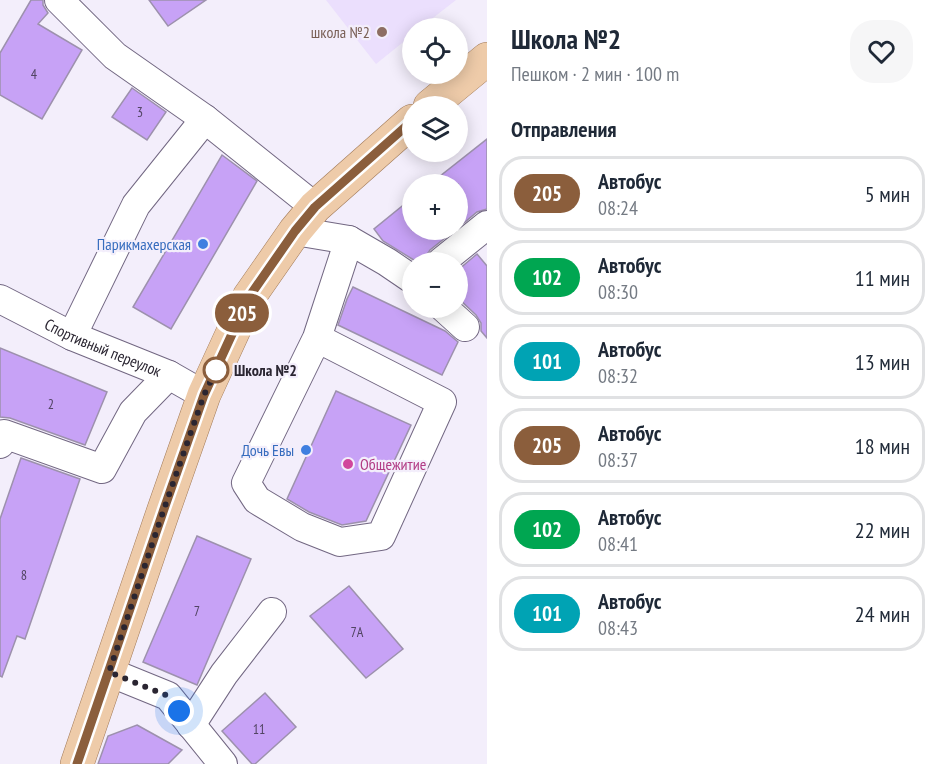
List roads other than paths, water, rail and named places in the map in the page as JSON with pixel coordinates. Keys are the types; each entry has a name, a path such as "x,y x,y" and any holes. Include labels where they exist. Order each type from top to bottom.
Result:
{"main road":[{"path":"442,96 487,59"},
{"path":"77,764 204,395 249,297 295,231 315,207 402,130"}],"street":[{"path":"59,0 115,56 205,119 315,207"},
{"path":"72,336 136,205 205,119"},
{"path":"453,252 487,225"},
{"path":"295,231 349,240 402,272"},
{"path":"317,338 442,402 381,536 340,542 302,527 256,500 246,483 317,338 349,240"},
{"name":"Спортивный переулок","path":"0,300 72,336 169,375 204,395"},
{"path":"455,318 465,327"},
{"path":"0,444 4,434 102,469 133,412 169,375"},
{"path":"191,725 224,674 272,612"},
{"path":"109,672 168,696 191,725 213,759"}],"place":[{"name":"школа №2","path":"382,32"},
{"name":"Парикмахерская","path":"203,244"},
{"name":"Школа №2","path":"216,370"},
{"name":"Дочь Евы","path":"306,450"},
{"name":"Общежитие","path":"348,464"}]}
